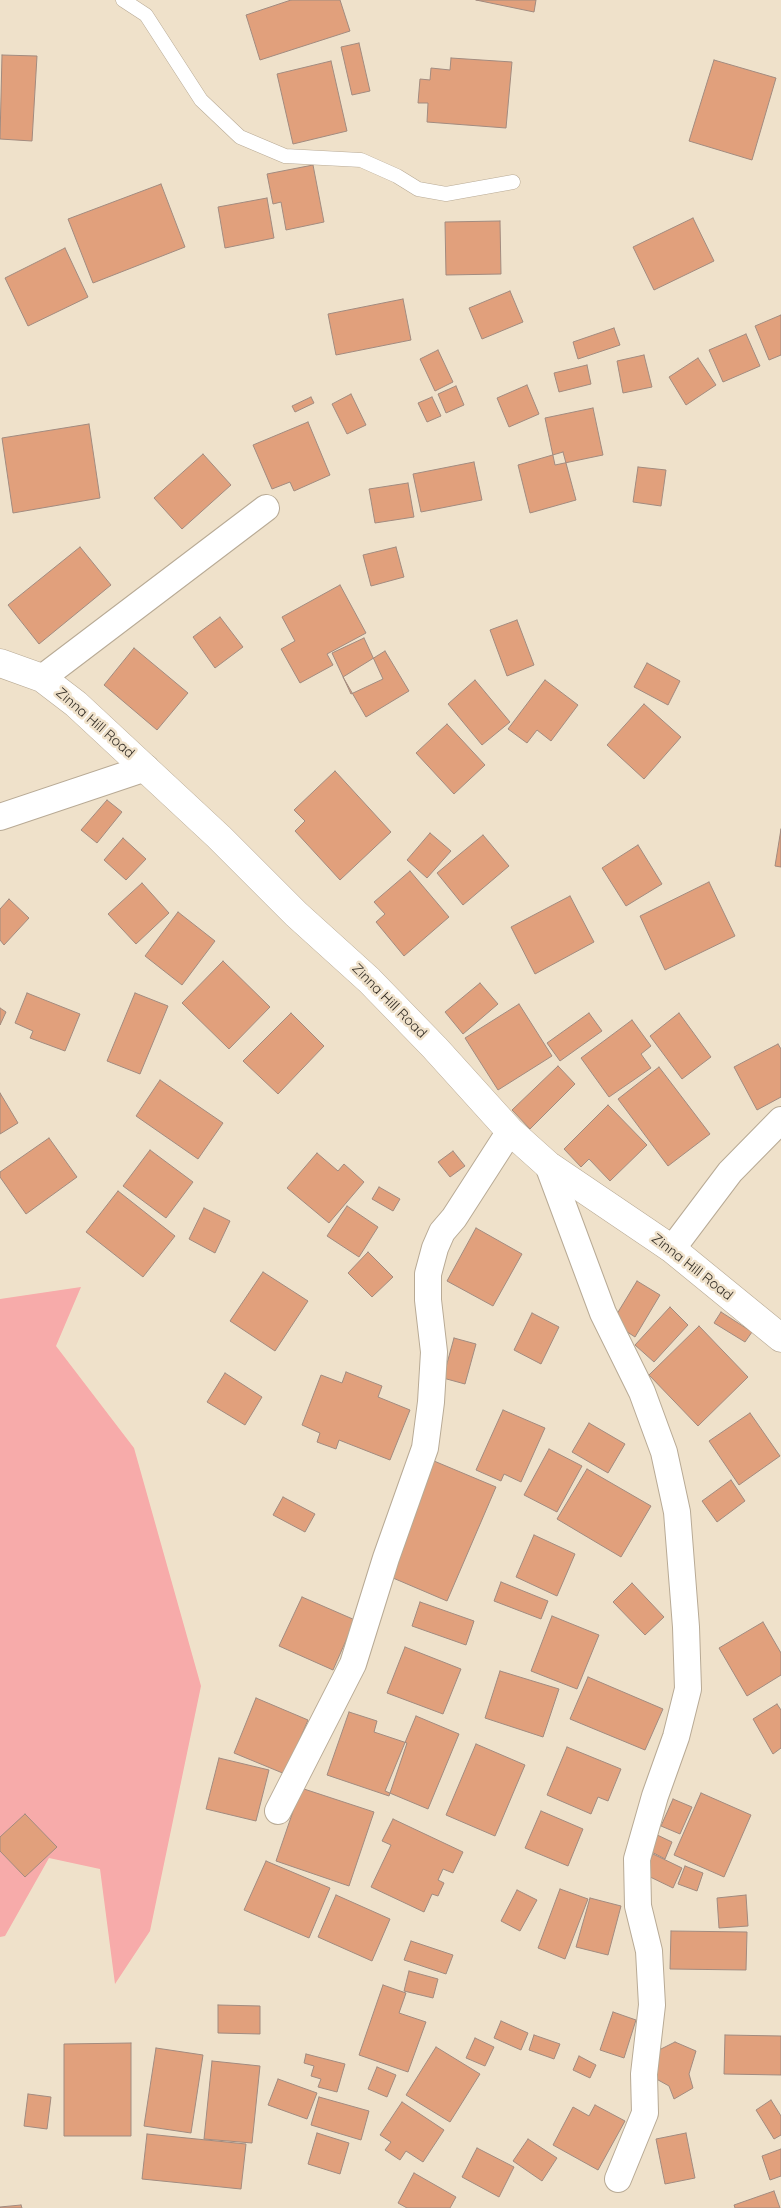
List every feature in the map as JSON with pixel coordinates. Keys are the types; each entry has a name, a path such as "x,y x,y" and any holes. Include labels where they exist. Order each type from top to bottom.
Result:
{"street":[{"path":"42,678 266,508"},
{"name":"Zinna Hill Road","path":"0,663 42,678 76,704 146,768 296,914 369,980 435,1048 510,1131 548,1165 672,1249 781,1338"},
{"path":"0,817 146,768"},
{"path":"672,1249 730,1172 781,1120"},
{"path":"278,1811 353,1664 386,1558 425,1448 431,1402 434,1352 428,1300 428,1274 435,1248 442,1232 454,1218 510,1131"},
{"path":"548,1165 603,1313 642,1392 664,1452 677,1512 686,1627 688,1688 676,1737 655,1796 637,1859 638,1906 649,1951 652,2005 644,2074 645,2113 618,2179"}],"lane":[{"path":"123,0 146,15 201,100 240,137 285,156 361,160 397,176 418,189 446,194 513,182"}],"shaded area":[{"path":"81,1287 56,1346 134,1448 201,1686 150,1931 115,1984 100,1869 49,1858 5,1936 0,1937 0,1299"}],"building":[{"path":"291,0 340,0 350,31 260,60 246,15"},
{"path":"476,0 536,0 534,12"},
{"path":"359,43 370,91 352,95 341,47"},
{"path":"2,55 37,56 32,141 0,139"},
{"path":"451,58 512,62 506,128 427,122 428,103 418,103 420,79 430,80 431,68 450,70"},
{"path":"714,60 776,78 752,160 689,141"},
{"path":"331,61 347,131 293,144 277,74"},
{"path":"313,165 324,222 286,230 281,202 273,204 267,174"},
{"path":"161,184 185,247 93,283 68,219"},
{"path":"267,198 274,238 225,248 218,207"},
{"path":"693,218 714,261 654,290 633,247"},
{"path":"500,221 501,274 446,275 445,222"},
{"path":"65,248 88,297 28,326 5,278"},
{"path":"510,291 523,322 482,339 469,308"},
{"path":"403,299 411,340 336,355 328,314"},
{"path":"781,315 781,355 769,360 755,326"},
{"path":"614,328 620,345 578,359 573,342"},
{"path":"746,334 760,366 723,382 709,350"},
{"path":"438,350 453,382 435,391 420,359"},
{"path":"644,355 652,387 623,393 617,361"},
{"path":"698,358 716,385 686,405 669,377"},
{"path":"587,365 591,384 559,392 554,373"},
{"path":"527,385 539,414 509,427 497,398"},
{"path":"456,386 464,405 446,413 438,394"},
{"path":"351,394 366,425 347,434 332,404"},
{"path":"311,397 314,403 295,412 292,406"},
{"path":"432,397 441,416 427,422 418,403"},
{"path":"593,408 603,455 555,465 545,418"},
{"path":"308,422 330,475 294,491 290,482 272,489 253,445"},
{"path":"89,424 100,498 13,513 2,438"},
{"path":"563,452 576,500 530,513 518,465"},
{"path":"203,454 231,485 182,529 154,498"},
{"path":"474,462 482,500 421,512 413,474"},
{"path":"638,467 666,470 661,506 633,502"},
{"path":"408,483 414,517 375,523 369,489"},
{"path":"80,547 111,585 39,644 8,605"},
{"path":"396,547 404,577 371,586 363,555"},
{"path":"340,585 366,633 327,654 333,665 300,683 281,649 295,641 282,617"},
{"path":"220,617 243,647 215,668 193,637"},
{"path":"517,620 534,665 507,676 490,630"},
{"path":"364,638 383,679 351,694 332,653"},
{"path":"134,648 188,693 157,730 104,685"},
{"path":"385,651 409,691 366,717 343,677"},
{"path":"647,663 680,681 668,705 634,687"},
{"path":"475,680 510,722 482,745 448,704"},
{"path":"545,680 578,705 551,741 537,730 527,743 508,729"},
{"path":"644,704 681,737 644,779 607,745"},
{"path":"447,724 485,765 454,794 416,753"},
{"path":"335,771 391,832 340,880 295,831 305,821 294,810"},
{"path":"107,800 122,812 97,843 81,830"},
{"path":"781,829 781,867 775,866"},
{"path":"430,833 451,851 427,878 407,860"},
{"path":"483,835 509,866 463,905 437,873"},
{"path":"123,838 146,859 126,880 104,860"},
{"path":"638,845 662,884 626,906 602,868"},
{"path":"410,871 449,917 404,956 376,922 385,914 374,902"},
{"path":"709,882 735,936 665,970 640,916"},
{"path":"142,883 169,913 136,944 108,914"},
{"path":"570,896 594,942 535,974 511,927"},
{"path":"9,899 29,918 4,945 0,940 0,909"},
{"path":"178,912 215,941 182,985 145,956"},
{"path":"223,961 270,1007 229,1049 182,1003"},
{"path":"480,983 498,1004 463,1034 445,1012"},
{"path":"27,993 80,1014 65,1051 30,1038 33,1031 15,1023"},
{"path":"135,993 168,1006 140,1074 107,1061"},
{"path":"519,1004 552,1056 498,1090 465,1038"},
{"path":"0,1008 6,1012 0,1025"},
{"path":"291,1013 324,1046 278,1094 243,1061"},
{"path":"589,1013 602,1031 560,1061 547,1043"},
{"path":"679,1013 711,1057 682,1079 650,1036"},
{"path":"632,1020 651,1046 641,1054 651,1068 609,1097 581,1058"},
{"path":"778,1044 781,1049 781,1097 757,1110 734,1067"},
{"path":"558,1066 575,1084 530,1129 512,1110"},
{"path":"659,1067 710,1134 668,1166 618,1099"},
{"path":"160,1080 223,1123 198,1159 136,1116"},
{"path":"0,1093 18,1123 0,1134"},
{"path":"608,1105 647,1145 610,1181 589,1159 581,1167 564,1149"},
{"path":"49,1138 77,1177 26,1214 0,1177 0,1172"},
{"path":"150,1150 193,1182 166,1218 123,1186"},
{"path":"453,1151 465,1166 450,1177 438,1162"},
{"path":"317,1153 338,1171 344,1164 364,1182 329,1223 287,1188"},
{"path":"379,1187 400,1199 393,1211 372,1199"},
{"path":"118,1191 175,1236 143,1277 86,1232"},
{"path":"347,1206 378,1227 359,1257 327,1236"},
{"path":"204,1208 230,1221 215,1253 189,1239"},
{"path":"476,1228 522,1254 493,1306 447,1281"},
{"path":"368,1252 393,1277 372,1297 348,1273"},
{"path":"263,1272 308,1301 275,1351 230,1321"},
{"path":"637,1281 660,1295 635,1337 612,1322"},
{"path":"670,1307 688,1325 654,1362 635,1345"},
{"path":"721,1312 752,1332 745,1342 714,1323"},
{"path":"532,1313 559,1327 541,1364 514,1350"},
{"path":"699,1326 748,1377 698,1426 649,1375"},
{"path":"454,1338 476,1344 465,1384 443,1378"},
{"path":"346,1372 382,1386 378,1397 410,1410 390,1460 339,1440 336,1449 317,1442 320,1433 302,1425 321,1375 342,1383"},
{"path":"225,1373 262,1397 245,1425 207,1402"},
{"path":"503,1410 545,1428 521,1482 504,1474 501,1481 476,1470"},
{"path":"750,1413 780,1456 739,1485 709,1441"},
{"path":"589,1423 625,1444 608,1473 572,1452"},
{"path":"549,1449 582,1466 557,1512 524,1495"},
{"path":"434,1461 496,1487 447,1601 386,1575"},
{"path":"587,1469 651,1506 621,1557 557,1519"},
{"path":"731,1480 745,1501 717,1522 702,1501"},
{"path":"283,1497 315,1514 305,1532 273,1515"},
{"path":"534,1535 575,1554 557,1596 516,1577"},
{"path":"501,1582 548,1601 541,1619 494,1601"},
{"path":"632,1583 664,1617 645,1635 613,1602"},
{"path":"302,1597 355,1620 333,1670 279,1646"},
{"path":"420,1602 474,1621 466,1645 412,1626"},
{"path":"552,1616 599,1635 577,1689 531,1671"},
{"path":"763,1622 781,1653 781,1675 747,1696 719,1648"},
{"path":"405,1647 461,1669 443,1714 387,1693"},
{"path":"500,1671 559,1689 543,1737 485,1718"},
{"path":"588,1677 663,1709 645,1750 570,1719"},
{"path":"256,1698 308,1720 285,1774 234,1753"},
{"path":"777,1704 781,1710 781,1748 773,1754 753,1719"},
{"path":"349,1712 377,1721 374,1732 407,1743 389,1796 327,1775"},
{"path":"416,1716 459,1734 428,1809 385,1791"},
{"path":"476,1744 525,1765 495,1836 446,1815"},
{"path":"567,1747 621,1769 608,1801 598,1797 591,1814 547,1795"},
{"path":"219,1758 269,1770 256,1821 206,1809"},
{"path":"301,1788 374,1812 349,1886 276,1861"},
{"path":"701,1793 751,1815 724,1877 674,1855"},
{"path":"673,1799 692,1807 680,1834 661,1826"},
{"path":"541,1811 583,1829 568,1866 525,1848"},
{"path":"25,1814 57,1847 25,1877 0,1851 0,1837"},
{"path":"393,1819 463,1852 453,1873 443,1869 438,1880 444,1883 438,1896 432,1894 424,1912 371,1887 391,1845 382,1841"},
{"path":"653,1833 672,1842 665,1859 646,1849"},
{"path":"653,1854 682,1868 673,1888 644,1874"},
{"path":"266,1861 330,1888 309,1938 244,1910"},
{"path":"685,1866 703,1873 697,1891 678,1884"},
{"path":"560,1889 588,1899 565,1959 538,1948"},
{"path":"517,1890 537,1900 520,1931 501,1921"},
{"path":"336,1895 390,1919 372,1961 318,1937"},
{"path":"746,1895 748,1926 719,1928 717,1898"},
{"path":"590,1898 621,1906 608,1955 576,1947"},
{"path":"671,1931 747,1932 746,1970 670,1969"},
{"path":"411,1941 453,1955 446,1974 404,1960"},
{"path":"409,1971 438,1979 433,1998 404,1991"},
{"path":"383,1985 406,1993 399,2013 426,2022 408,2072 359,2055"},
{"path":"218,2005 260,2006 260,2034 218,2033"},
{"path":"613,2012 636,2020 624,2058 600,2050"},
{"path":"501,2021 528,2033 521,2050 494,2038"},
{"path":"534,2035 560,2044 554,2059 529,2050"},
{"path":"725,2035 781,2036 781,2075 724,2074"},
{"path":"475,2038 494,2047 485,2066 466,2058"},
{"path":"675,2042 696,2051 689,2074 693,2088 674,2099 669,2086 651,2076 657,2051"},
{"path":"131,2043 131,2136 64,2136 64,2044"},
{"path":"436,2047 480,2074 450,2122 406,2095"},
{"path":"156,2048 203,2055 191,2133 144,2126"},
{"path":"306,2054 345,2064 337,2092 318,2087 321,2079 311,2076 314,2066 304,2063"},
{"path":"579,2056 596,2065 590,2078 573,2070"},
{"path":"212,2061 260,2066 252,2143 204,2139"},
{"path":"377,2067 396,2075 387,2097 368,2089"},
{"path":"278,2079 317,2093 307,2119 268,2105"},
{"path":"28,2094 51,2097 47,2129 24,2126"},
{"path":"319,2097 369,2111 361,2140 311,2125"},
{"path":"771,2100 781,2116 781,2135 774,2139 756,2110"},
{"path":"402,2102 444,2130 423,2162 406,2151 400,2160 385,2150 391,2142 380,2135"},
{"path":"595,2105 625,2121 598,2170 553,2145 573,2107 589,2116"},
{"path":"317,2133 349,2143 340,2174 308,2164"},
{"path":"686,2133 695,2178 665,2184 656,2139"},
{"path":"147,2134 246,2144 241,2189 142,2179"},
{"path":"528,2139 557,2158 542,2181 513,2161"},
{"path":"477,2148 514,2167 499,2197 462,2177"},
{"path":"781,2149 781,2176 770,2180 762,2156"},
{"path":"414,2173 456,2197 450,2208 407,2208 398,2203"},
{"path":"774,2191 780,2208 735,2208 734,2205"},
{"path":"21,2205 22,2208 0,2208 0,2207"}]}
